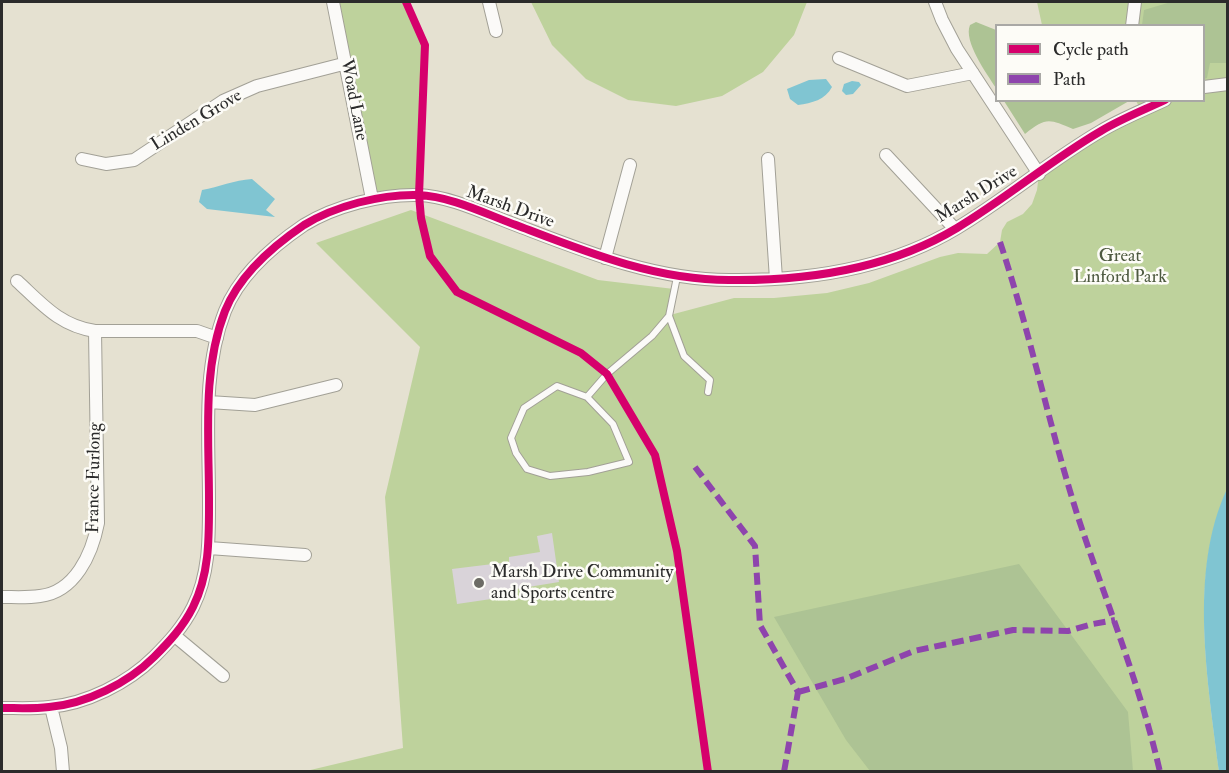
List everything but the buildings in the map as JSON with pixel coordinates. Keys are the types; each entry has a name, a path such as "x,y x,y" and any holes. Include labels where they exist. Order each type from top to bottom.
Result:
{"street":[{"name":"Woad Lane","path":"333,2 347,63 372,199"},
{"path":"489,2 496,31"},
{"path":"935,2 957,49 1039,174"},
{"path":"1132,24 1135,2"},
{"path":"839,58 907,86 973,73"},
{"name":"Linden Grove","path":"82,159 106,164 134,160 232,97 257,86 347,63"},
{"path":"1205,87 1227,84"},
{"name":"Marsh Drive","path":"2,708 51,707 91,697 139,672 175,636 194,606 209,549 208,402 210,369 217,338 226,310 241,280 305,225 339,209 372,199 419,195 461,204 605,258 676,277 726,280 776,279 830,274 916,248 955,229 1138,105 1154,102"},
{"path":"886,155 955,229"},
{"path":"768,159 776,279"},
{"path":"605,258 630,165"},
{"path":"17,281 59,319 78,329 197,331 217,338"},
{"name":"France Furlong","path":"2,597 42,596 63,587 87,560 94,544 98,523 95,331"},
{"path":"208,402 255,405 336,385"},
{"path":"209,549 304,555"},
{"path":"175,636 224,676"},
{"path":"51,707 61,748 63,771"}],"lane":[{"path":"587,398 607,374 652,336 669,316 676,277"},
{"path":"669,316 684,356 710,380 708,393"},
{"path":"557,386 587,398 613,424 629,462 588,472 550,476 526,469 516,453 511,438 524,408 557,386"}],"green space":[{"path":"329,2 406,2 425,45 419,195 372,199"},
{"path":"531,2 807,2 794,35 763,72 722,96 676,106 628,100 586,79 552,45"},
{"name":"Great Linford Park","path":"1037,2 1227,2 1228,489 1216,522 1208,556 1204,628 1206,665 1219,771 302,772 403,748 385,497 420,347 316,243 411,210 598,280 674,289 670,315 734,298 774,298 827,293 869,283 940,257 958,253 987,254 1000,242 1002,230 1007,222 1023,214 1032,204 1039,174 1141,110 1137,102 1205,102 1205,24 1042,24"},
{"path":"1171,2 1227,2 1227,63 1210,63 1205,79 1205,24 1142,24 1144,10"},
{"path":"976,22 995,30 995,86 973,48 970,40 970,25"},
{"path":"1005,102 1127,102 1091,123 1073,129 1048,121 1025,134"},
{"path":"1019,564 1128,712 1133,771 870,771 846,740 774,617"}],"water":[{"path":"826,79 832,87 822,98 798,105 790,99 787,89 809,80"},
{"path":"852,81 859,82 861,85 853,94 846,95 842,91 844,84"},
{"path":"252,179 275,199 266,210 275,217 207,209 199,202 202,190"},
{"path":"1227,489 1228,771 1219,772 1206,665 1204,592 1215,521"}],"marked path":[{"path":"1000,242 1078,517 1133,675 1160,772"},
{"path":"695,467 755,546 760,625 798,692 784,772"},
{"path":"798,692 845,679 914,651 1013,630 1068,631 1115,620"}],"cycle path":[{"path":"406,2 425,45 419,195 421,218 430,256 457,292 581,353 607,374 655,455 677,551 708,772"},
{"path":"2,708 63,705 106,691 144,666 165,646 185,621 199,594 206,568 209,513 208,404 213,357 225,311 239,286 258,263 292,233 316,218 359,202 374,199 404,195 430,196 468,206 594,254 674,275 729,280 817,275 876,263 931,242 957,228 1101,131 1161,102"}],"place":[{"name":"Marsh Drive Community and Sports centre","path":"479,583"}]}
